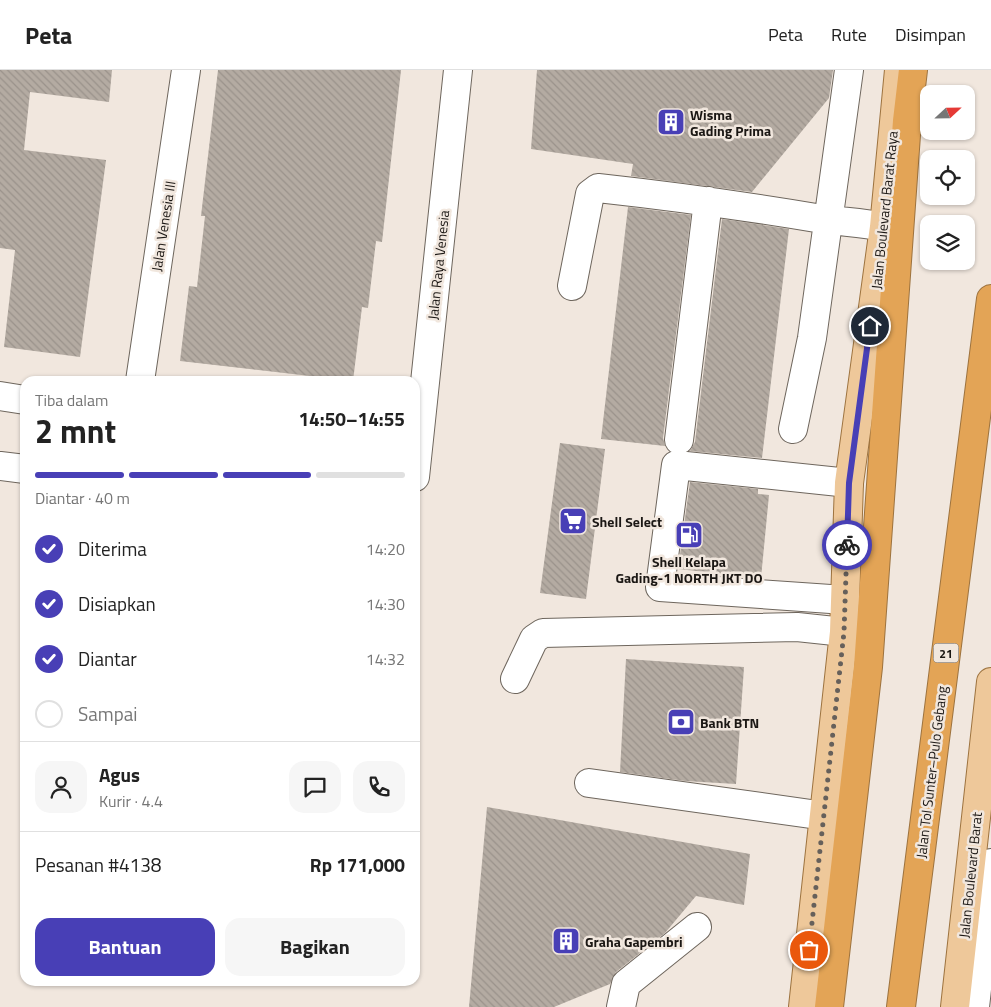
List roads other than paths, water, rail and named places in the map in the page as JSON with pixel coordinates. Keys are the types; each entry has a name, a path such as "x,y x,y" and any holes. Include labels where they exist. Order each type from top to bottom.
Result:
{"highway":[{"path":"829,1007 868,667 907,121 913,70"},
{"name":"Jalan Tol Sunter–Pulo Gebang","path":"901,1007 991,299"}],"main road":[{"name":"Jalan Boulevard Barat Raya","path":"803,1007 844,632 849,483 884,228 899,70"},
{"name":"Jalan Boulevard Barat","path":"955,1007 991,682"}],"street":[{"name":"Jalan Venesia III","path":"141,376 186,70"},
{"name":"Jalan Raya Venesia","path":"420,428 458,70"},
{"path":"792,429 812,338 849,70"},
{"path":"572,286 590,194 598,188 708,201 829,220 864,223 884,228"},
{"path":"679,440 708,201"},
{"path":"0,396 20,399"},
{"path":"845,600 660,587 676,465 849,483"},
{"path":"0,466 20,468"},
{"path":"515,679 534,639 543,633 797,627 844,632"},
{"path":"589,784 825,816"},
{"path":"975,1007 991,863"},
{"path":"621,1007 626,984 696,927"}],"place":[{"name":"Wisma Gading Prima","path":"671,122"},
{"name":"Shell Select","path":"573,521"},
{"name":"Shell Kelapa Gading-1 NORTH JKT DO","path":"689,535"},
{"name":"Bank BTN","path":"681,722"},
{"name":"Graha Gapembri","path":"566,941"}]}
